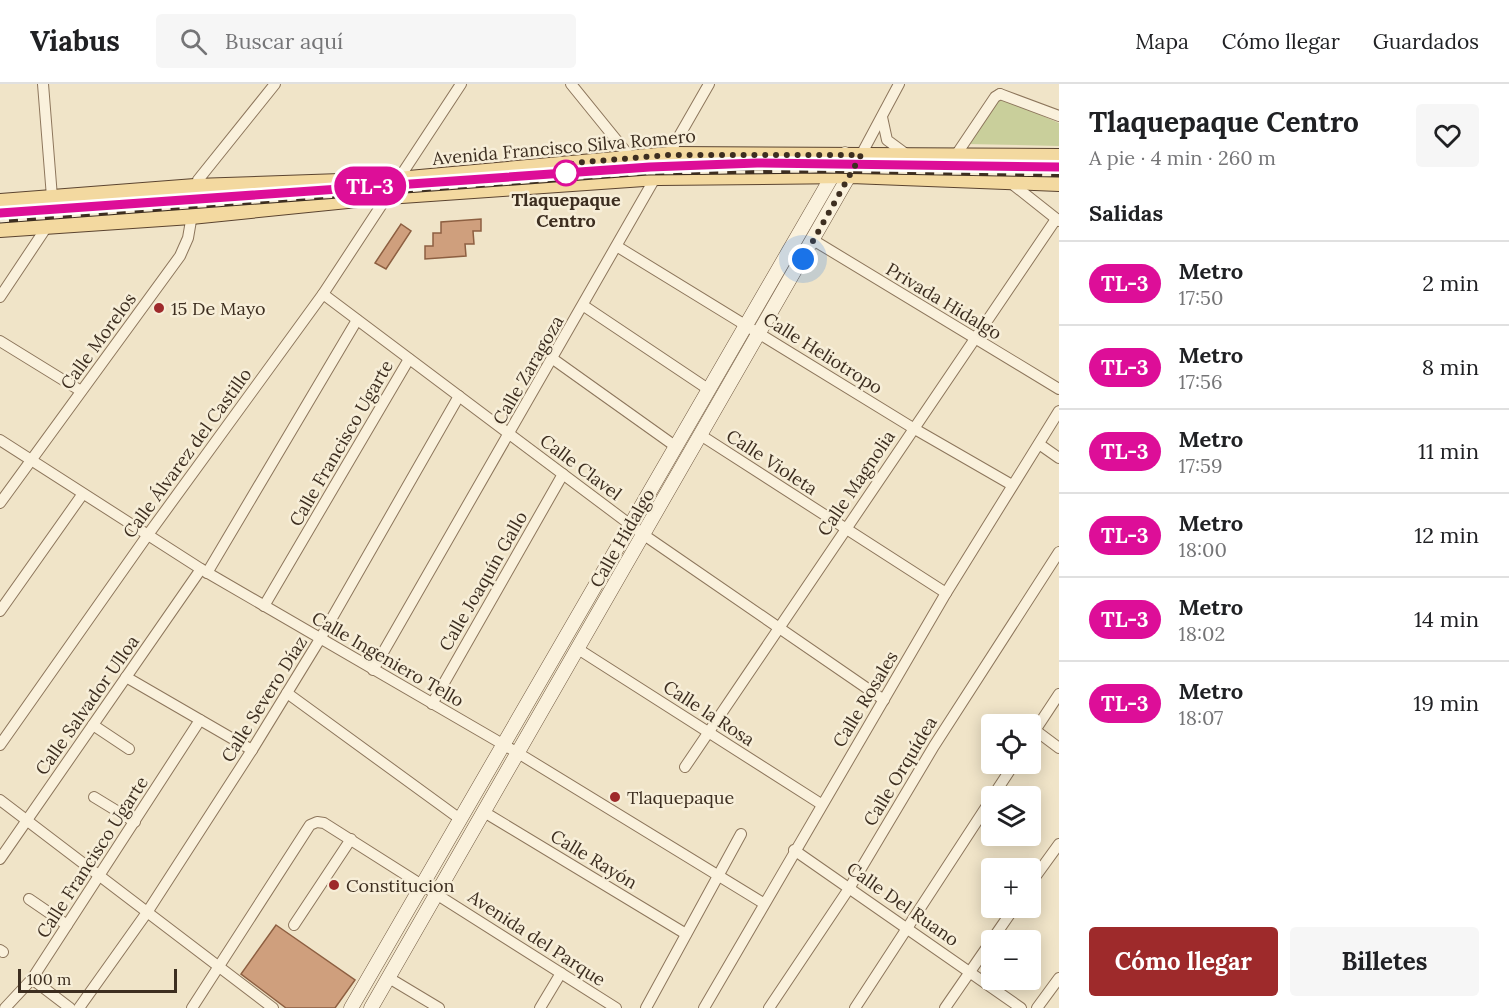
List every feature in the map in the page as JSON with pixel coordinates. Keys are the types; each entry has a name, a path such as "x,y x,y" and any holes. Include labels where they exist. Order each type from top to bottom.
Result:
{"main road":[{"name":"Avenida Francisco Silva Romero","path":"0,202 195,187 398,180 669,155 906,154 1059,157"},
{"name":"Avenida Francisco Silva Romero","path":"0,229 191,216 387,196 658,177 851,175 1011,183 1059,183"}],"street":[{"path":"0,297 48,225 52,198 43,84"},
{"path":"195,187 275,84"},
{"name":"Calle Álvarez del Castillo","path":"0,745 147,536 323,294 461,84"},
{"path":"571,84 631,158"},
{"name":"Calle Zaragoza","path":"373,670 618,247 709,84"},
{"name":"Calle Hidalgo","path":"351,1008 833,175 853,154 884,112 899,84"},
{"path":"956,155 999,89 1059,116"},
{"path":"884,112 882,126 887,140 906,154"},
{"name":"Calle Hidalgo","path":"371,1008 851,175 853,154"},
{"path":"1011,183 1058,220"},
{"name":"Calle Morelos","path":"0,503 180,256 188,238 195,187"},
{"name":"Calle Magnolia","path":"685,766 913,428 1058,220"},
{"name":"Privada Hidalgo","path":"813,240 1059,389"},
{"name":"Calle Heliotropo","path":"618,247 913,428 1012,485"},
{"name":"Calle Clavel","path":"323,294 645,535 884,700"},
{"path":"584,306 708,389"},
{"name":"Calle Salvador Ulloa","path":"0,859 126,677 204,571 357,320"},
{"path":"0,341 81,391"},
{"name":"Calle Francisco Ugarte","path":"264,606 409,359"},
{"path":"553,359 675,446"},
{"name":"Calle Severo Díaz","path":"79,1008 148,911 252,750 320,639 459,396"},
{"name":"Calle Rosales","path":"704,1008 763,903 946,593 1059,411"},
{"name":"Calle Violeta","path":"702,436 946,593"},
{"name":"Calle Ingeniero Tello","path":"0,440 82,495 204,571 503,744 763,903"},
{"path":"1039,444 1059,458"},
{"name":"Calle Joaquín Gallo","path":"432,704 563,474"},
{"path":"0,611 82,495"},
{"name":"Calle Orquídea","path":"769,1008 850,887 934,746 1059,552"},
{"name":"Calle la Rosa","path":"578,649 821,804"},
{"path":"126,677 252,750"},
{"path":"287,693 460,819"},
{"path":"1041,722 1059,694"},
{"name":"Calle Francisco Ugarte","path":"5,1008 32,979 200,720"},
{"path":"93,724 129,748"},
{"path":"1041,738 1059,748"},
{"path":"94,797 135,822"},
{"path":"0,800 148,911 220,968 259,1004 273,1008"},
{"name":"Calle Rayón","path":"484,812 687,934"},
{"path":"855,1008 981,814"},
{"name":"Avenida del Parque","path":"220,968 310,825 317,822 324,823 351,839 616,1008"},
{"path":"646,1008 741,834"},
{"path":"294,925 351,839"},
{"path":"1041,869 1059,844"},
{"name":"Calle Del Ruano","path":"794,850 1021,1008"},
{"path":"29,899 67,925"},
{"path":"945,1008 1007,918"},
{"path":"192,1008 220,968"},
{"path":"540,1008 561,973"},
{"path":"389,978 439,1008"},
{"path":"1037,1008 1059,978"},
{"path":"32,979 70,1008"}],"green space":[{"path":"1001,98 1059,123 1059,146 967,144"}],"building":[{"path":"481,219 481,231 473,231 474,244 465,244 466,256 425,259 425,246 433,246 433,233 441,233 441,222"},
{"path":"401,224 411,231 386,269 375,263"},
{"path":"276,925 355,980 335,1008 286,1008 241,974"}],"railway":[{"path":"0,221 648,173 821,171 1059,175"}],"metro line":[{"name":"TL-3","path":"0,213 650,167 757,163 1059,167"}],"place":[{"name":"Tlaquepaque Centro","path":"566,173"},
{"name":"15 De Mayo","path":"159,308"},
{"name":"Tlaquepaque","path":"615,797"},
{"name":"Constitucion","path":"334,885"}],"route":[{"path":"566,173 572,163 669,155 861,155 803,259"}]}
